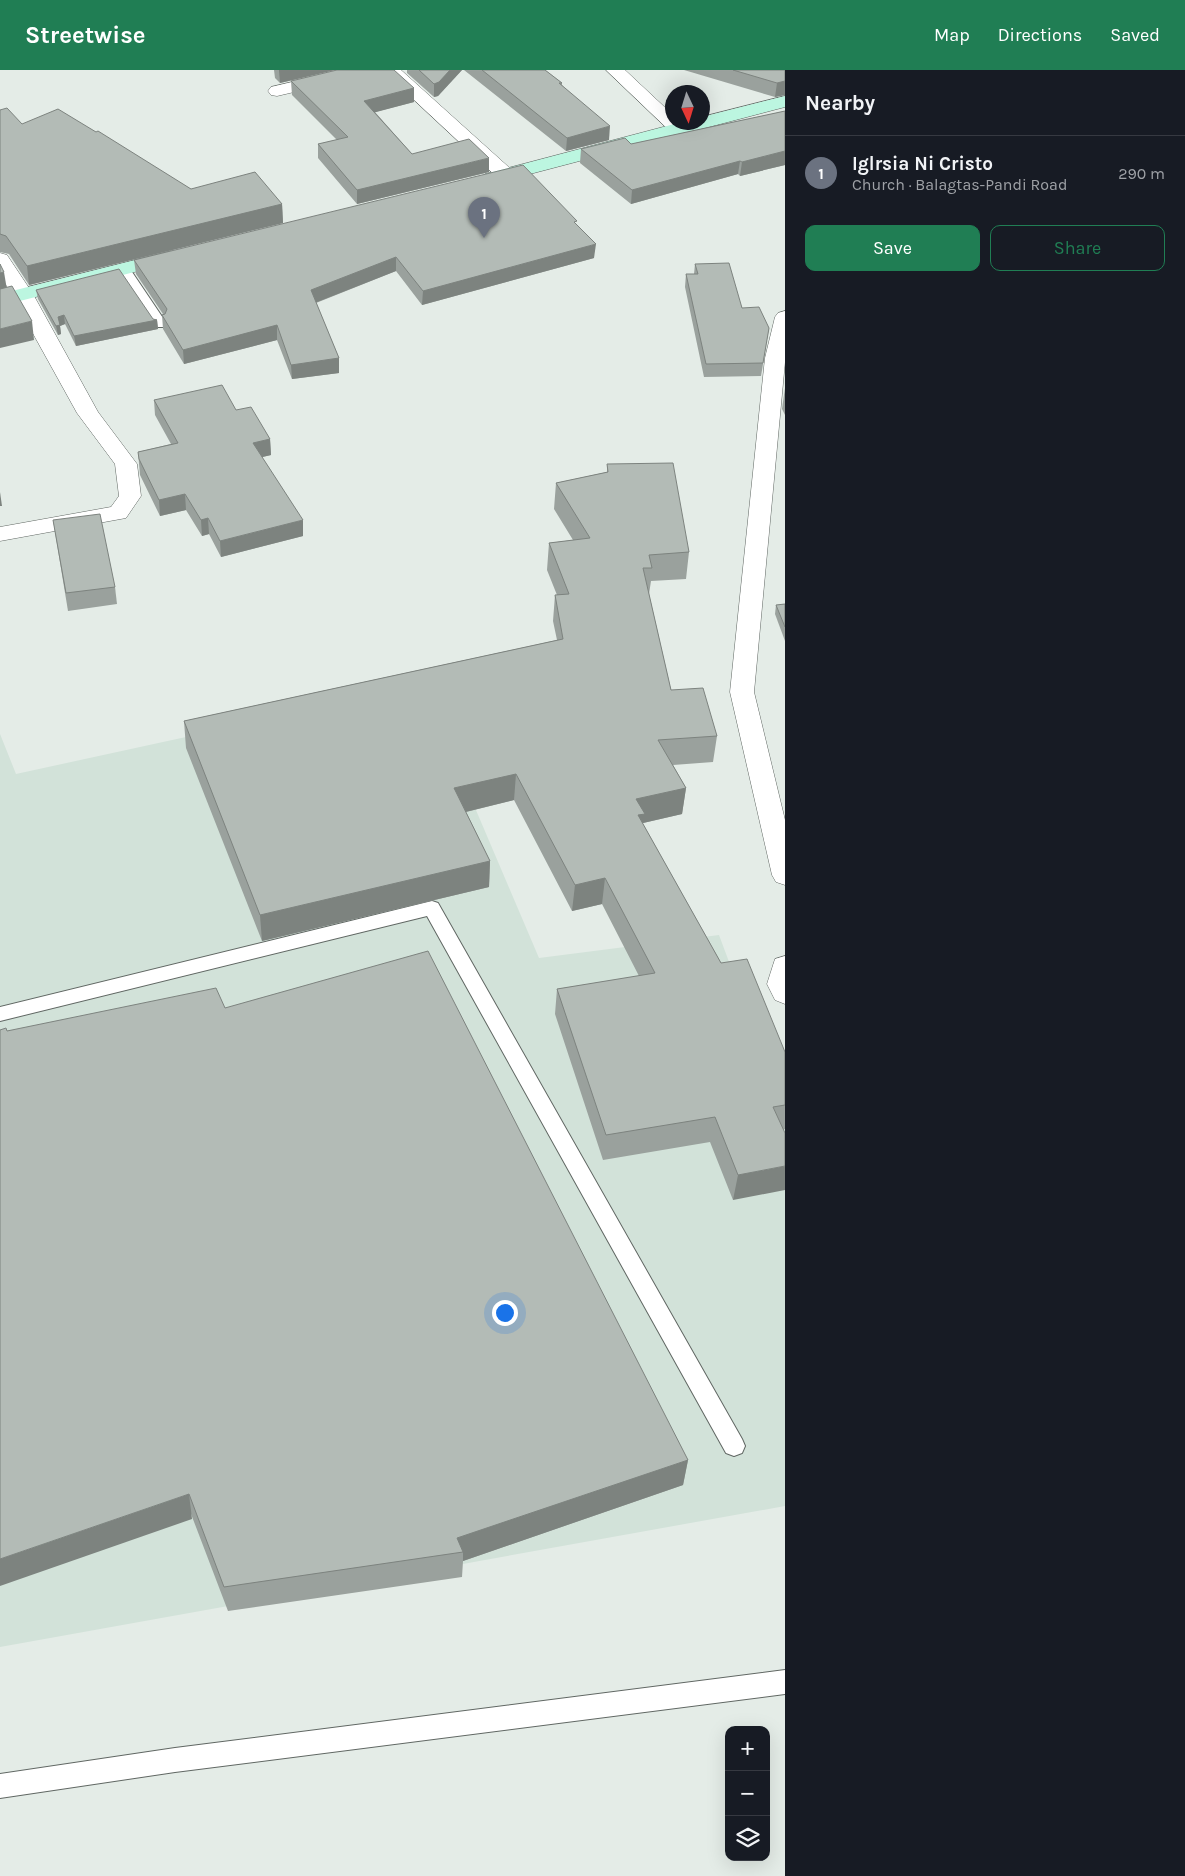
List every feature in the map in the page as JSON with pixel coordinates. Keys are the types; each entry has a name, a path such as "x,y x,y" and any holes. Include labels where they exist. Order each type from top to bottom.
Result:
{"main road":[{"path":"710,121 785,101"},
{"path":"478,182 674,130"},
{"path":"0,300 190,252"}],"street":[{"path":"277,91 365,70"},
{"path":"391,70 506,175"},
{"path":"615,70 665,117"},
{"path":"0,259 23,294 88,413 126,464 130,496 118,513 0,534"},
{"path":"785,317 775,358 742,692 785,875"},
{"path":"785,966 781,984 785,993"}],"lane":[{"path":"123,269 160,324"},
{"path":"0,1014 432,908 734,1446"},
{"path":"0,1786 175,1760 785,1682"}],"shaded area":[{"path":"567,654 467,789 539,958 719,935 785,1112 785,1506 0,1647 0,734 16,774"}],"building":[{"path":"337,70 394,70 414,88 364,101 412,154 469,139 489,158 357,190 318,144 348,137 291,81"},
{"path":"419,70 450,70 439,82 434,84"},
{"path":"482,70 545,70 610,126 567,138"},
{"path":"733,70 785,70 785,81 777,83"},
{"path":"7,108 22,124 58,109 96,132 98,131 191,189 255,172 282,204 27,266 6,236 0,234 0,110"},
{"path":"785,111 785,151 632,190 581,149 625,138 631,144 696,130 710,130 710,127"},
{"path":"523,165 577,221 574,222 596,244 423,291 396,257 311,290 339,358 291,365 277,325 183,350 162,315 165,314 167,309 134,260"},
{"path":"729,263 742,308 759,307 769,328 763,363 706,364 686,274 698,274 695,264"},
{"path":"0,264 4,272 0,273"},
{"path":"119,269 153,319 157,320 74,336 64,315 58,317 60,325 56,326 36,290"},
{"path":"12,286 32,321 0,329 0,289"},
{"path":"222,385 236,410 251,407 270,439 253,443 303,520 220,541 208,518 201,520 185,494 159,500 139,459 138,452 178,443 154,400"},
{"path":"673,463 689,552 649,555 652,568 643,568 671,690 703,688 717,736 658,740 686,788 636,799 645,814 638,815 721,963 747,959 785,1052 785,1105 773,1107 785,1133 785,1166 738,1175 715,1117 606,1135 557,989 655,973 605,878 575,885 516,774 454,788 490,861 260,915 184,721 563,639 555,595 569,594 549,543 590,538 556,483 608,472 607,464"},
{"path":"100,514 115,587 66,593 53,520"},
{"path":"785,604 785,627 776,605"},
{"path":"428,951 688,1460 457,1538 463,1552 224,1587 189,1494 0,1559 0,1030 6,1028 7,1031 216,988 225,1008"}],"place":[{"name":"Iglrsia Ni Cristo","path":"484,238"}]}
